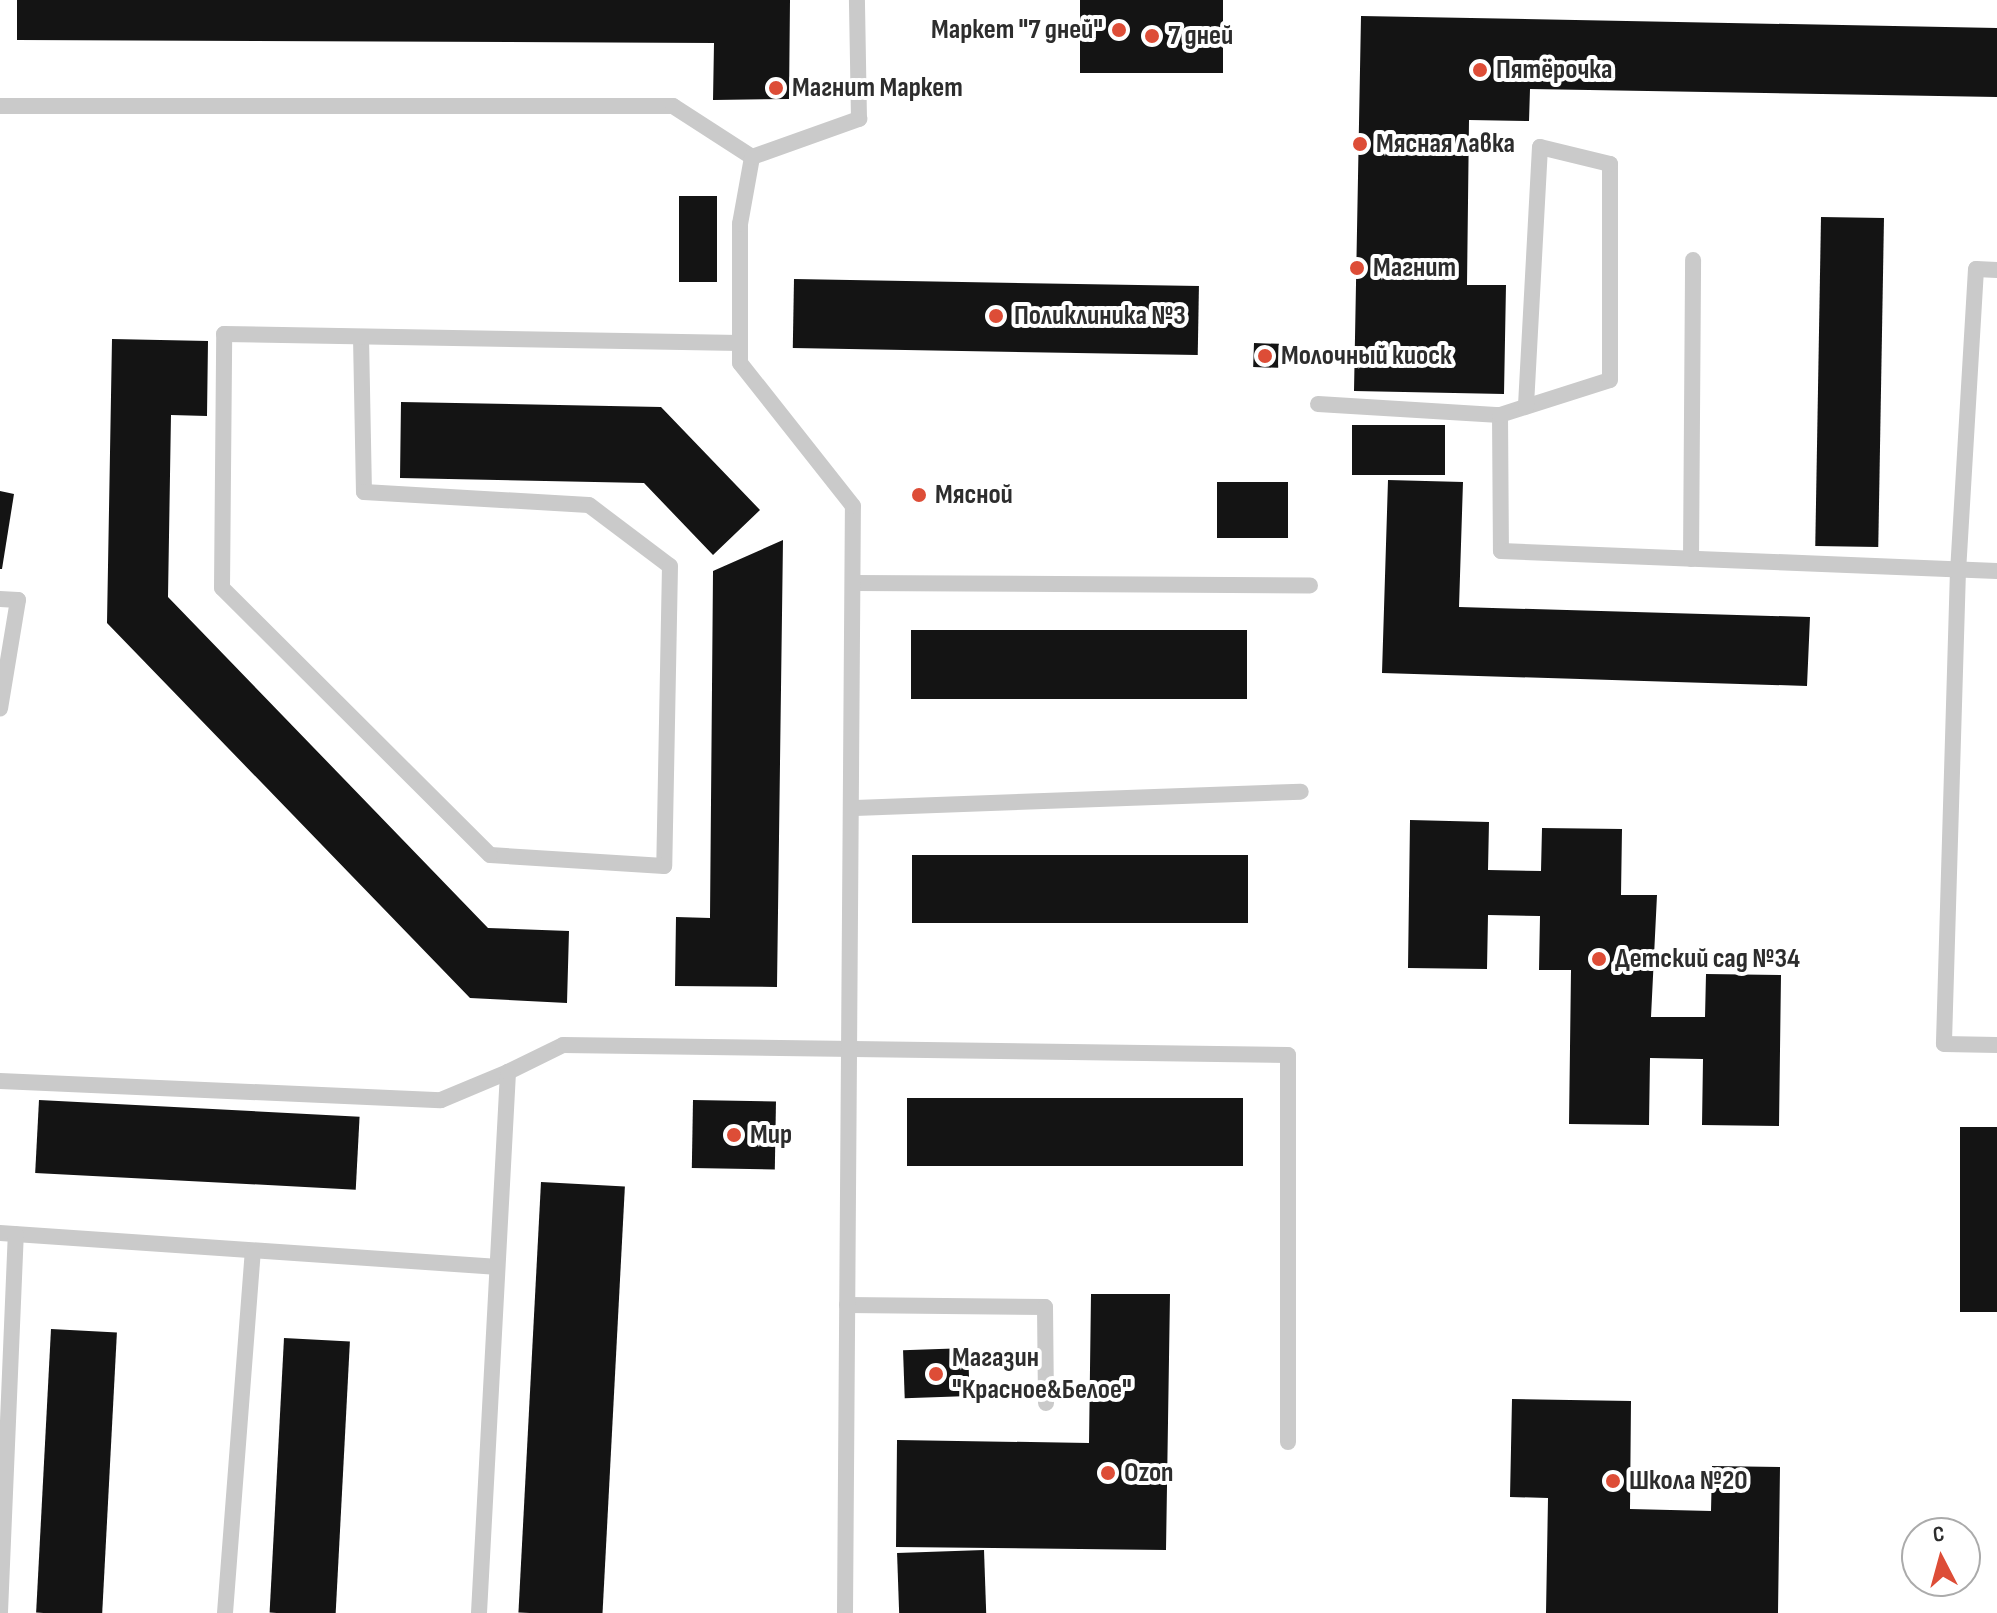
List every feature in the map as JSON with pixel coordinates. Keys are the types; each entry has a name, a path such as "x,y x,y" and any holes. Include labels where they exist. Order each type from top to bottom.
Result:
{"lane":[{"path":"752,157 859,119 857,0"},
{"path":"0,106 673,106 752,157"},
{"path":"1318,404 1500,415 1526,407 1610,380 1610,164 1540,147 1526,407"},
{"path":"752,157 740,224 740,363 853,506 855,808 848,1048 845,1613"},
{"path":"1691,559 1693,260"},
{"path":"1997,270 1976,269 1958,570 1944,1044 1997,1045"},
{"path":"361,337 364,492 589,505 670,566 664,866 490,855 222,588 224,334 740,343"},
{"path":"1500,415 1501,551 1997,571"},
{"path":"853,583 1310,585"},
{"path":"0,599 18,600 0,709"},
{"path":"855,808 1301,792"},
{"path":"0,1081 441,1100 563,1045 1288,1055 1288,1442"},
{"path":"479,1613 495,1267 508,1072"},
{"path":"0,1612 8,1234 495,1267"},
{"path":"225,1613 253,1252"},
{"path":"847,1305 1045,1307 1046,1403"}],"building":[{"path":"17,0 790,0 789,99 713,100 714,43 17,40"},
{"name":"7 дней","path":"1080,0 1223,0 1223,73 1080,73"},
{"path":"1361,16 1997,28 1997,97 1530,89 1529,121 1469,120 1467,285 1506,285 1504,394 1354,391"},
{"path":"679,196 717,196 717,282 679,282"},
{"path":"1821,217 1884,218 1878,547 1815,546"},
{"name":"Поликлиника №3","path":"794,279 1199,286 1198,355 793,348"},
{"path":"112,339 208,341 207,416 171,415 168,597 488,928 569,931 567,1003 470,998 107,623"},
{"name":"Молочный киоск","path":"1254,343 1279,344 1278,368 1253,367"},
{"path":"401,402 661,407 760,510 713,555 644,483 400,478"},
{"path":"1352,425 1445,425 1445,475 1352,475"},
{"path":"1388,480 1463,482 1459,607 1810,617 1807,686 1382,673"},
{"path":"1217,482 1288,482 1288,538 1217,538"},
{"path":"0,491 14,494 2,569 0,569"},
{"path":"783,540 777,987 675,986 676,917 710,918 713,571"},
{"path":"911,630 1247,630 1247,699 911,699"},
{"path":"1410,820 1489,822 1488,870 1541,871 1542,828 1622,829 1621,895 1657,895 1651,1017 1705,1017 1706,974 1781,975 1779,1126 1702,1125 1703,1059 1650,1058 1649,1125 1569,1124 1571,970 1539,970 1540,916 1488,915 1487,969 1408,968"},
{"path":"912,855 1248,855 1248,923 912,923"},
{"path":"907,1098 1243,1098 1243,1166 907,1166"},
{"path":"39,1100 360,1117 356,1190 35,1173"},
{"name":"Мир","path":"693,1100 776,1101 775,1169 692,1168"},
{"path":"1960,1127 1997,1127 1997,1312 1960,1312"},
{"path":"541,1182 625,1186 603,1613 518,1612"},
{"path":"1091,1294 1170,1294 1166,1550 896,1547 897,1440 1089,1443"},
{"path":"51,1329 117,1332 102,1613 36,1613"},
{"path":"284,1338 350,1341 336,1613 270,1613"},
{"name":"Магазин \"Красное&Белое\"","path":"968,1348 970,1396 905,1398 903,1350"},
{"path":"1512,1399 1631,1401 1630,1509 1711,1511 1712,1466 1780,1467 1778,1613 1546,1613 1548,1498 1510,1497"},
{"path":"984,1550 986,1613 899,1613 897,1553"}],"place":[{"name":"Маркет \"7 дней\"","path":"1119,30"},
{"name":"7 дней","path":"1152,36"},
{"name":"Пятёрочка","path":"1480,70"},
{"name":"Магнит Маркет","path":"776,88"},
{"name":"Мясная лавка","path":"1360,144"},
{"name":"Магнит","path":"1357,268"},
{"name":"Поликлиника №3","path":"996,316"},
{"name":"Молочный киоск","path":"1265,356"},
{"name":"Мясной","path":"919,495"},
{"name":"Детский сад №34","path":"1599,959"},
{"name":"Мир","path":"734,1135"},
{"name":"Магазин \"Красное&Белое\"","path":"936,1374"},
{"name":"Ozon","path":"1108,1473"},
{"name":"Школа №20","path":"1613,1481"}]}
